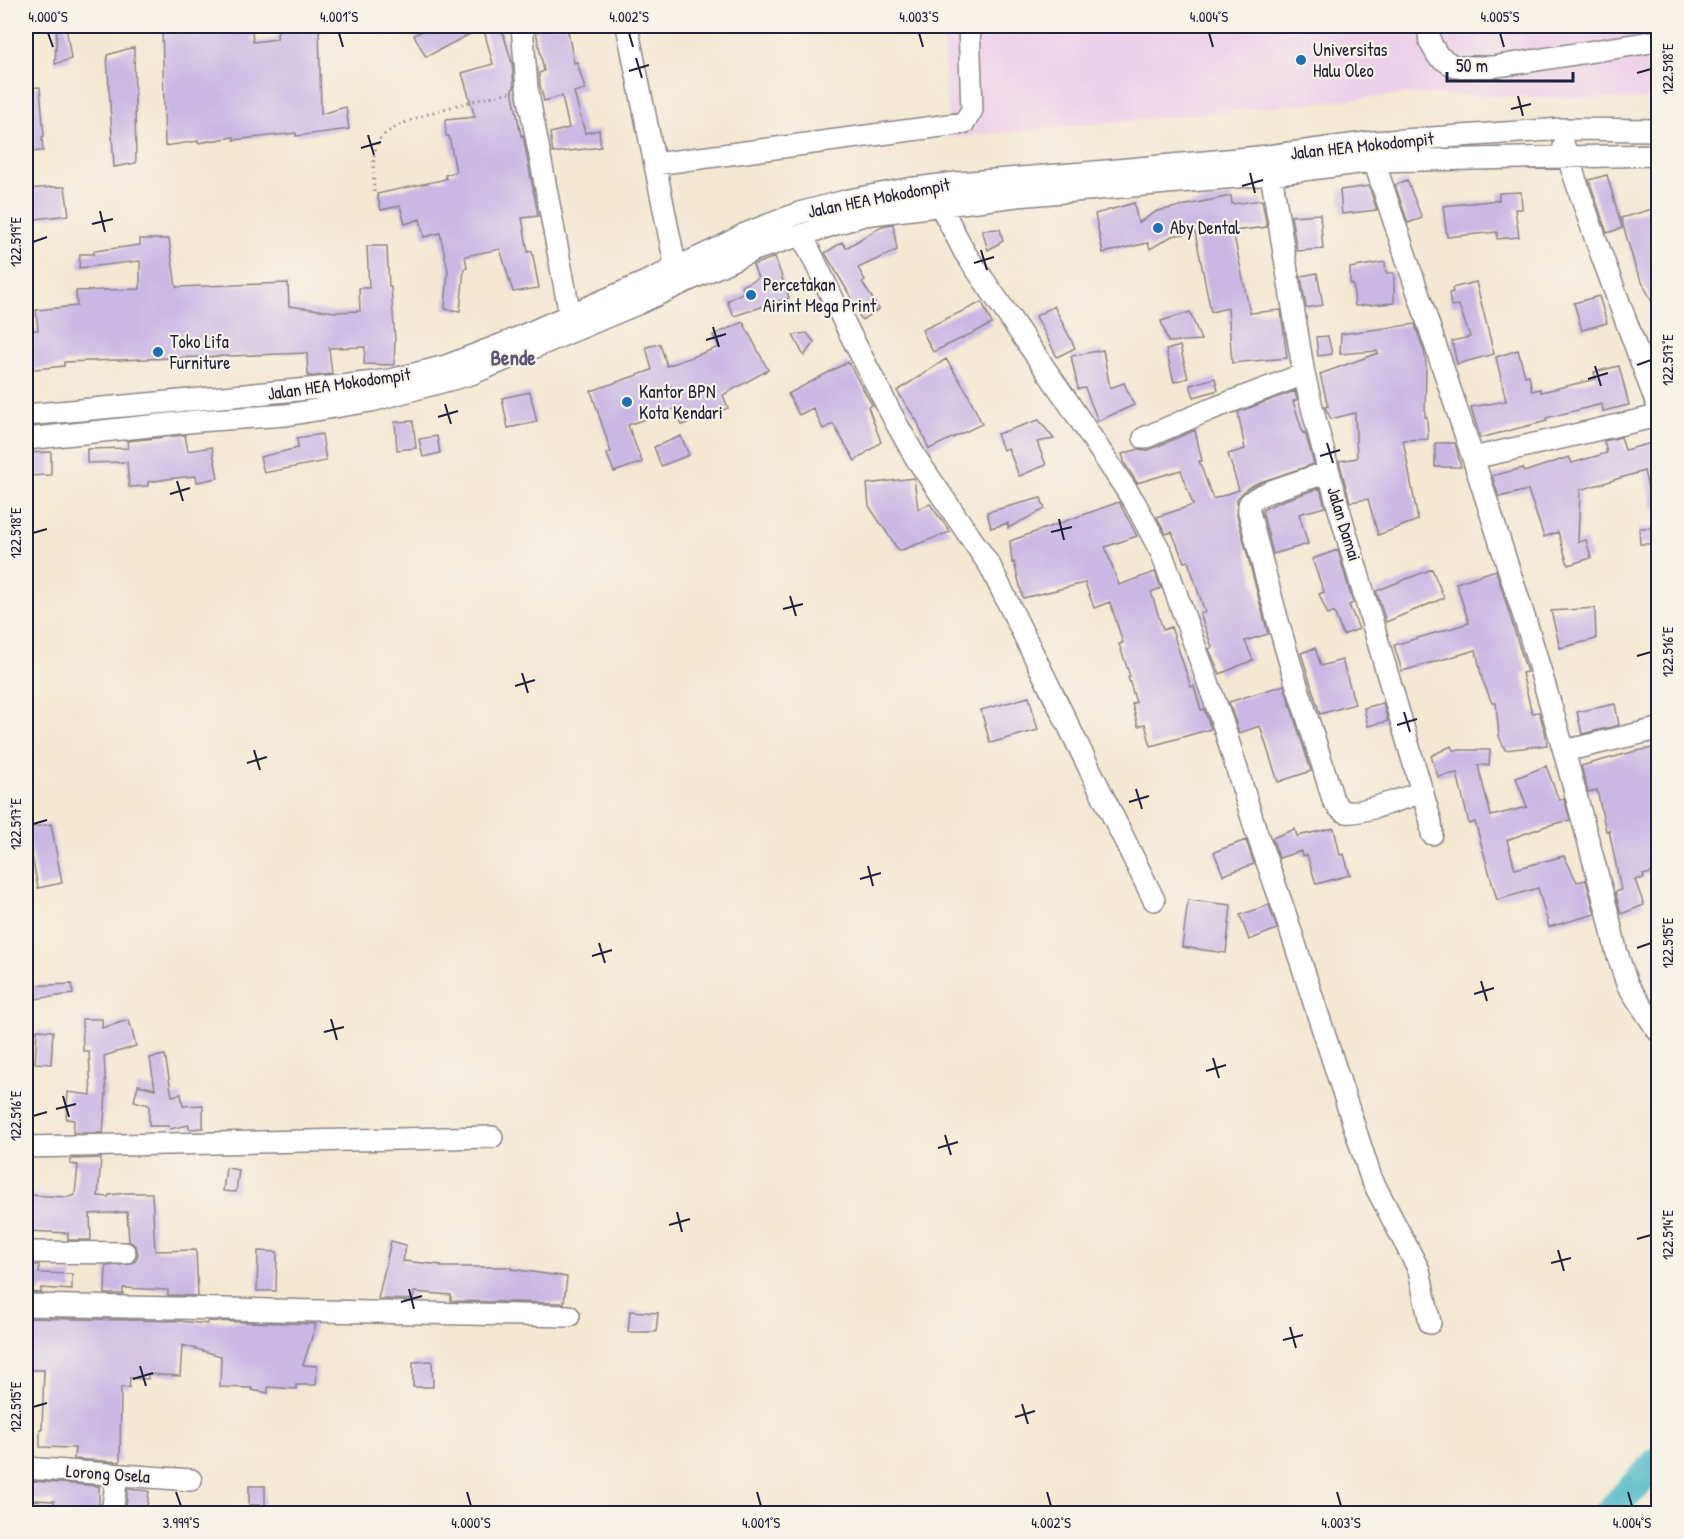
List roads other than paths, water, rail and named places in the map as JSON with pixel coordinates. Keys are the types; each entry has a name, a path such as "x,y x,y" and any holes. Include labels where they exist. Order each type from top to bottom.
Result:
{"street":[{"path":"522,26 526,88 570,315"},
{"path":"627,26 676,269"},
{"path":"655,164 964,123 972,110 969,26"},
{"path":"1428,26 1430,42 1438,56 1455,67 1492,66 1659,41"},
{"path":"1559,129 1597,243 1654,384 1659,407"},
{"name":"Jalan HEA Mokodompit","path":"26,415 328,398 371,401 471,374 627,308 754,250 864,215 940,205 1040,185 1084,173 1259,157 1373,142 1559,129 1659,130"},
{"name":"Jalan HEA Mokodompit","path":"26,439 286,414 328,398 446,366 508,342 676,269 745,234 799,213 907,189 957,183 1040,185 1271,174 1374,161 1659,155"},
{"path":"1374,161 1529,632 1564,751 1627,984 1659,1031"},
{"name":"Jalan Damai","path":"1271,174 1304,374 1329,472 1423,792 1432,834"},
{"path":"940,205 965,253 1066,399 1135,503 1151,532 1172,582 1223,724 1371,1178 1419,1270 1430,1323"},
{"path":"802,235 848,330 916,458 990,566 1154,900"},
{"path":"1144,438 1219,406 1304,374"},
{"path":"1473,458 1659,416"},
{"path":"1329,472 1269,492 1250,501 1248,505 1290,664 1333,800 1338,807 1345,812 1357,811 1423,792"},
{"path":"1564,751 1659,729"},
{"path":"26,1147 492,1137"},
{"path":"26,1252 125,1253"},
{"path":"26,1305 569,1316"},
{"name":"Lorong Osela","path":"26,1468 191,1480"},
{"path":"112,1514 117,1475"}],"waterway":[{"path":"1608,1514 1658,1461"}],"place":[{"name":"Universitas Halu Oleo","path":"1301,60"},
{"name":"Aby Dental","path":"1158,228"},
{"name":"Percetakan Airint Mega Print","path":"751,295"},
{"name":"Toko Lifa Furniture","path":"158,352"},
{"name":"Kantor BPN Kota Kendari","path":"627,402"}],"district":[{"name":"Bende","path":"513,358"}]}
